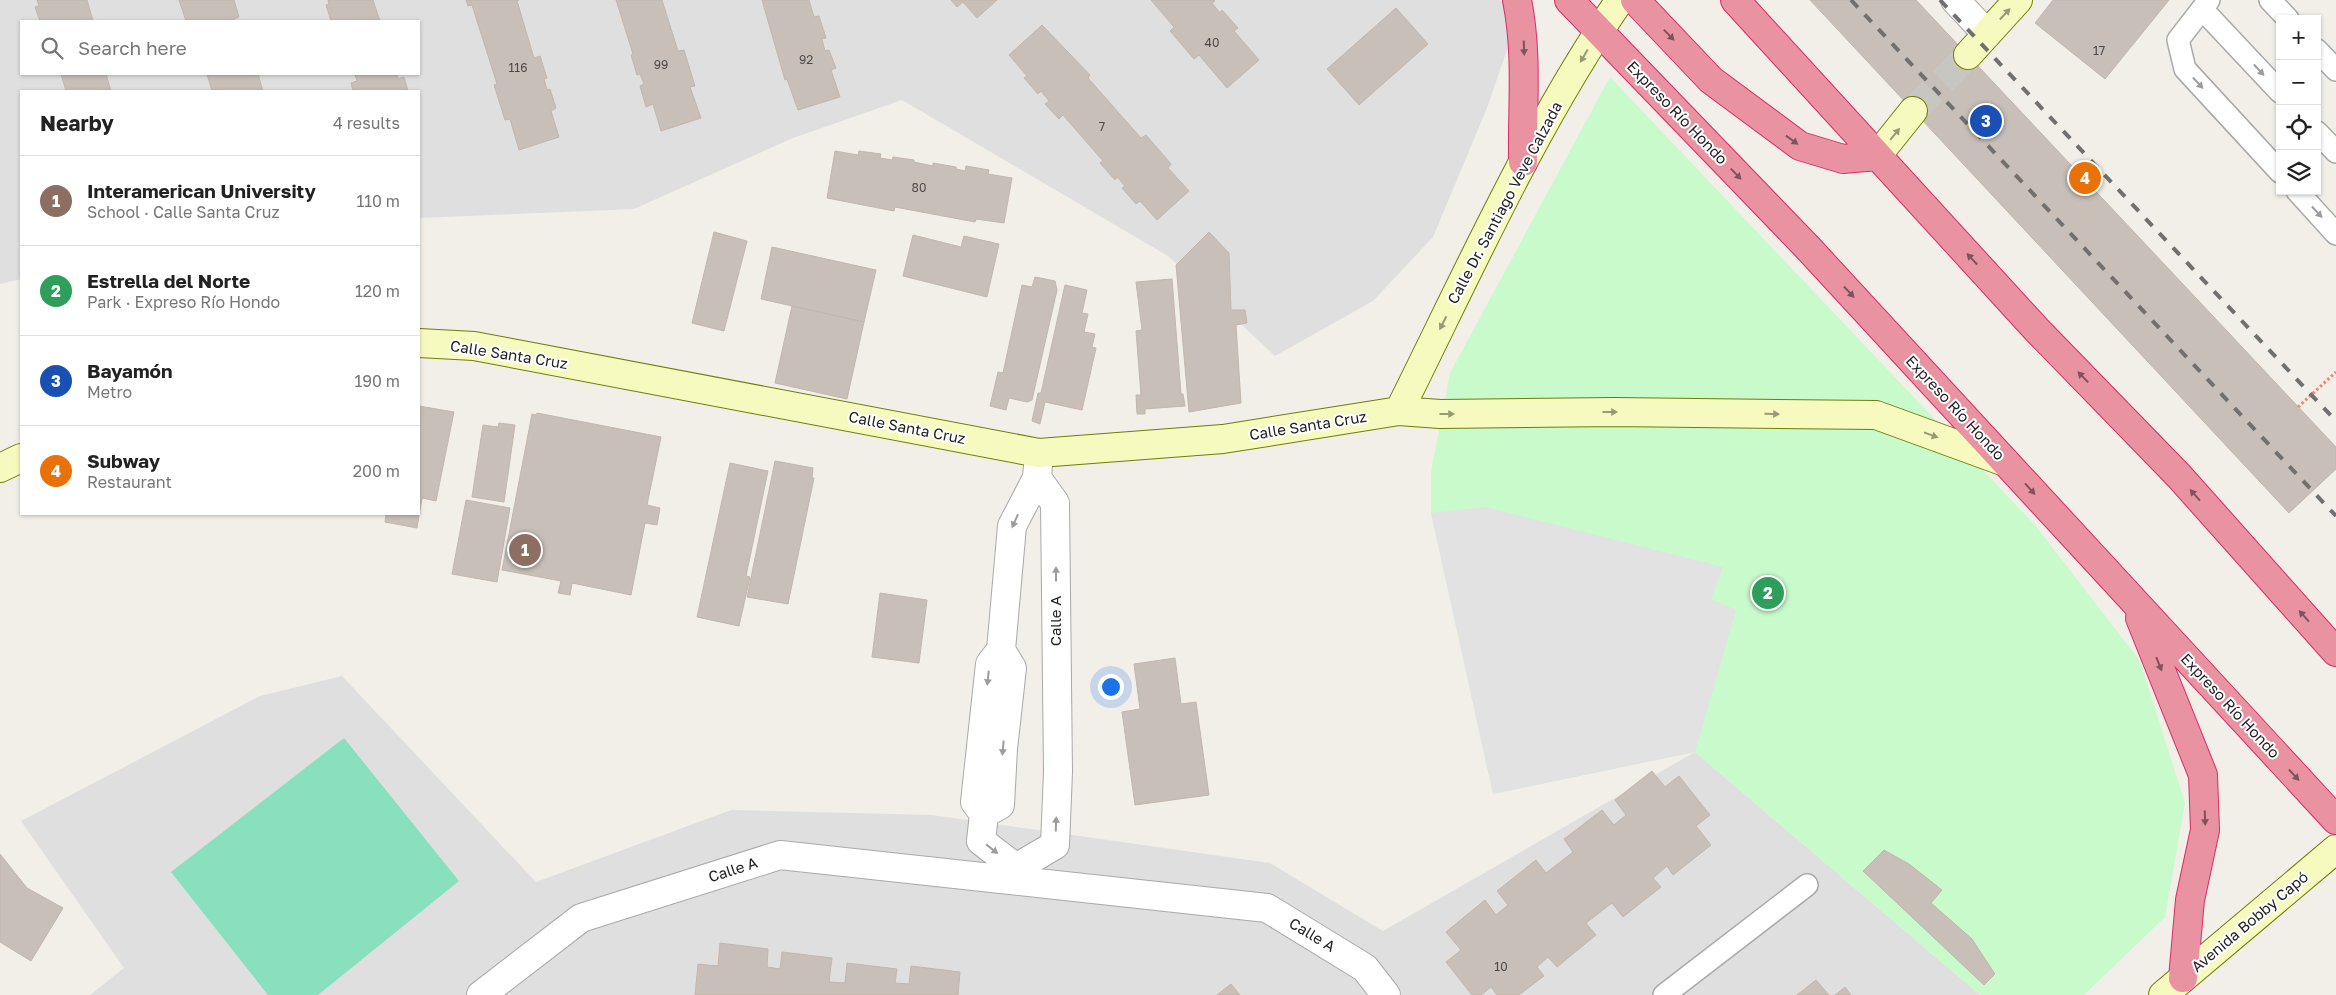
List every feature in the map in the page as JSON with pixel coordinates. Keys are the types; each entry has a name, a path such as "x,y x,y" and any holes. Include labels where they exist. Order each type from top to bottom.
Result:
{"highway":[{"path":"1517,0 1523,35 1523,162"},
{"name":"Expreso Río Hondo","path":"1570,0 1598,32 1809,249 2336,820"},
{"path":"1635,0 1711,80 1800,146 1843,159 1877,156"},
{"path":"1735,0 2037,330 2179,476 2336,652"},
{"path":"2134,602 2204,775 2205,830 2173,987"}],"street":[{"name":"Calle Dr. Santiago Veve Calzada","path":"1399,411 1523,162 1598,32 1620,0"},
{"path":"1955,0 1987,34"},
{"path":"1968,55 2018,0"},
{"path":"1877,156 1913,111"},
{"name":"Calle Santa Cruz","path":"420,343 474,346 506,352 1038,466 1399,411 1440,414 1614,412 1876,415 2005,462"},
{"path":"0,468 20,458"},
{"path":"1015,874 981,841 984,814 975,802 990,664 1001,650 1012,526 1038,466"},
{"name":"Calle A","path":"1015,874 1055,845 1058,772 1055,503 1038,466"},
{"name":"Avenida Bobby Capó","path":"2173,987 2336,849"},
{"name":"Calle A","path":"491,992 581,918 780,855 1015,874 1268,908 1366,968 1386,995"}],"lane":[{"path":"2270,0 2284,15"},
{"path":"2276,87 2205,5 2178,40 2185,69 2276,168"},
{"path":"2321,54 2336,70"},
{"path":"2321,136 2336,152"},
{"path":"2301,195 2336,234"},
{"path":"1664,995 1807,885"}],"path":[{"path":"2298,407 2336,372"}],"shaded area":[{"path":"0,0 1500,0 1518,18 1487,108 1433,237 1373,301 1275,356 1168,256 902,100 793,138 634,209 420,218 420,90 20,90 20,279 0,284"},
{"path":"1485,507 1723,567 1711,599 1736,610 1695,752 1493,794 1431,513"},
{"path":"342,676 536,882 731,810 932,815 1270,863 1383,931 1695,752 1980,995 90,995 124,968 21,821 260,696"}],"green space":[{"path":"1610,77 2035,525 2140,661 2185,803 2165,917 2084,995 1980,995 1695,752 1493,794 1431,513 1431,472 1450,373"},
{"path":"344,738 459,881 318,995 268,995 171,872"}],"building":[{"path":"37,0 87,0 93,20 40,20 35,7 39,6"},
{"path":"179,0 234,0 239,17 234,20 186,20"},
{"path":"328,0 373,0 380,20 331,20 326,5 329,4"},
{"path":"466,0 519,0 517,1 534,58 540,56 547,78 544,79 547,90 550,89 556,108 551,111 559,137 519,150 510,119 505,120 494,85 497,84 472,5 468,6"},
{"path":"616,0 662,0 678,51 684,50 695,86 690,87 701,118 661,131 653,104 646,107 640,86 644,84 640,74 637,75 631,55 633,54"},
{"path":"762,0 809,0 814,17 819,16 826,38 822,39 825,51 829,50 836,68 831,70 840,97 798,110 787,79 785,80"},
{"path":"951,0 997,0 977,18 963,2 957,7"},
{"path":"1151,0 1214,0 1212,3 1220,13 1222,10 1238,28 1234,31 1259,60 1227,88 1199,55 1194,59 1170,31 1174,27"},
{"path":"1810,0 1916,0 2336,447 2336,469 2289,513"},
{"path":"2053,0 2169,0 2105,79 2035,23"},
{"path":"1396,8 1428,44 1359,105 1327,69"},
{"path":"1042,25 1090,75 1088,78 1141,138 1146,135 1171,164 1168,168 1189,191 1157,220 1140,201 1136,204 1122,188 1125,186 1117,177 1115,180 1100,163 1103,161 1063,115 1059,119 1045,104 1049,101 1041,91 1038,94 1024,78 1027,76 1009,55"},
{"path":"61,75 106,75 111,90 66,90"},
{"path":"207,75 258,75 263,90 212,90"},
{"path":"355,75 397,75 398,79 404,77 408,90 353,90 351,83 357,81"},
{"path":"835,151 858,155 859,151 881,154 880,158 892,160 893,157 914,160 914,162 933,166 933,163 956,167 956,169 965,171 966,166 989,170 988,174 1012,178 1004,223 976,219 975,222 895,207 894,211 827,198"},
{"path":"714,232 747,241 724,331 692,323"},
{"path":"1209,232 1229,253 1231,310 1245,310 1247,323 1236,325 1241,403 1189,412 1176,265"},
{"path":"913,235 961,247 964,236 999,244 987,297 903,276"},
{"path":"772,247 876,270 864,322 761,299"},
{"path":"1035,277 1055,281 1057,290 1032,400 1027,402 1009,398 1006,410 990,406 998,372 1003,373 1022,285 1032,287"},
{"path":"1172,279 1181,394 1183,394 1185,406 1145,409 1145,414 1137,414 1136,395 1141,395 1136,331 1142,330 1136,282"},
{"path":"1065,285 1087,290 1082,313 1088,314 1084,332 1095,334 1092,347 1096,348 1082,410 1045,402 1040,424 1032,421 1038,393 1041,393"},
{"path":"792,306 864,322 847,399 775,383"},
{"path":"420,406 454,412 436,501 422,498 420,510"},
{"path":"537,413 661,437 647,505 660,508 657,525 645,523 631,595 572,583 570,595 558,593 561,581 502,570 532,414 536,415"},
{"path":"499,423 515,425 504,502 472,497 483,425 498,427"},
{"path":"775,461 813,468 812,478 814,478 788,604 747,597"},
{"path":"730,463 768,471 746,576 750,577 739,626 697,617"},
{"path":"466,500 510,508 497,582 452,574"},
{"path":"386,515 419,515 417,528 385,522"},
{"path":"880,593 927,600 919,663 872,657"},
{"path":"1175,658 1181,704 1196,702 1209,795 1135,805 1122,712 1140,709 1134,664"},
{"path":"1652,771 1665,787 1679,776 1710,815 1696,826 1711,845 1673,875 1667,866 1653,878 1661,887 1623,917 1612,903 1586,923 1596,935 1557,967 1548,957 1537,967 1544,976 1519,995 1497,995 1491,987 1481,995 1472,995 1446,962 1461,950 1446,932 1485,900 1496,915 1508,905 1497,891 1536,860 1546,873 1573,852 1564,839 1602,810 1614,825 1626,815 1615,800"},
{"path":"1884,850 1909,864 1942,890 1931,903 1972,939 1995,974 1984,985 1863,871"},
{"path":"0,854 27,888 63,908 31,961 0,942"},
{"path":"720,943 768,949 767,967 780,969 782,952 832,958 829,982 845,983 847,963 897,969 895,983 909,984 911,966 960,972 958,995 695,995 698,964 718,966"},
{"path":"1816,980 1829,995 1797,995"},
{"path":"1231,984 1240,995 1217,995"},
{"path":"1845,987 1851,995 1835,995"}],"tunnel":[{"path":"1913,111 1968,55"}],"railway":[{"path":"1851,0 2336,516"},
{"path":"1940,0 2336,421"}],"place":[{"name":"Bayamón","path":"1986,121"},
{"name":"Subway","path":"2085,178"},
{"name":"Interamerican University","path":"525,550"},
{"name":"Estrella del Norte","path":"1768,593"}]}
